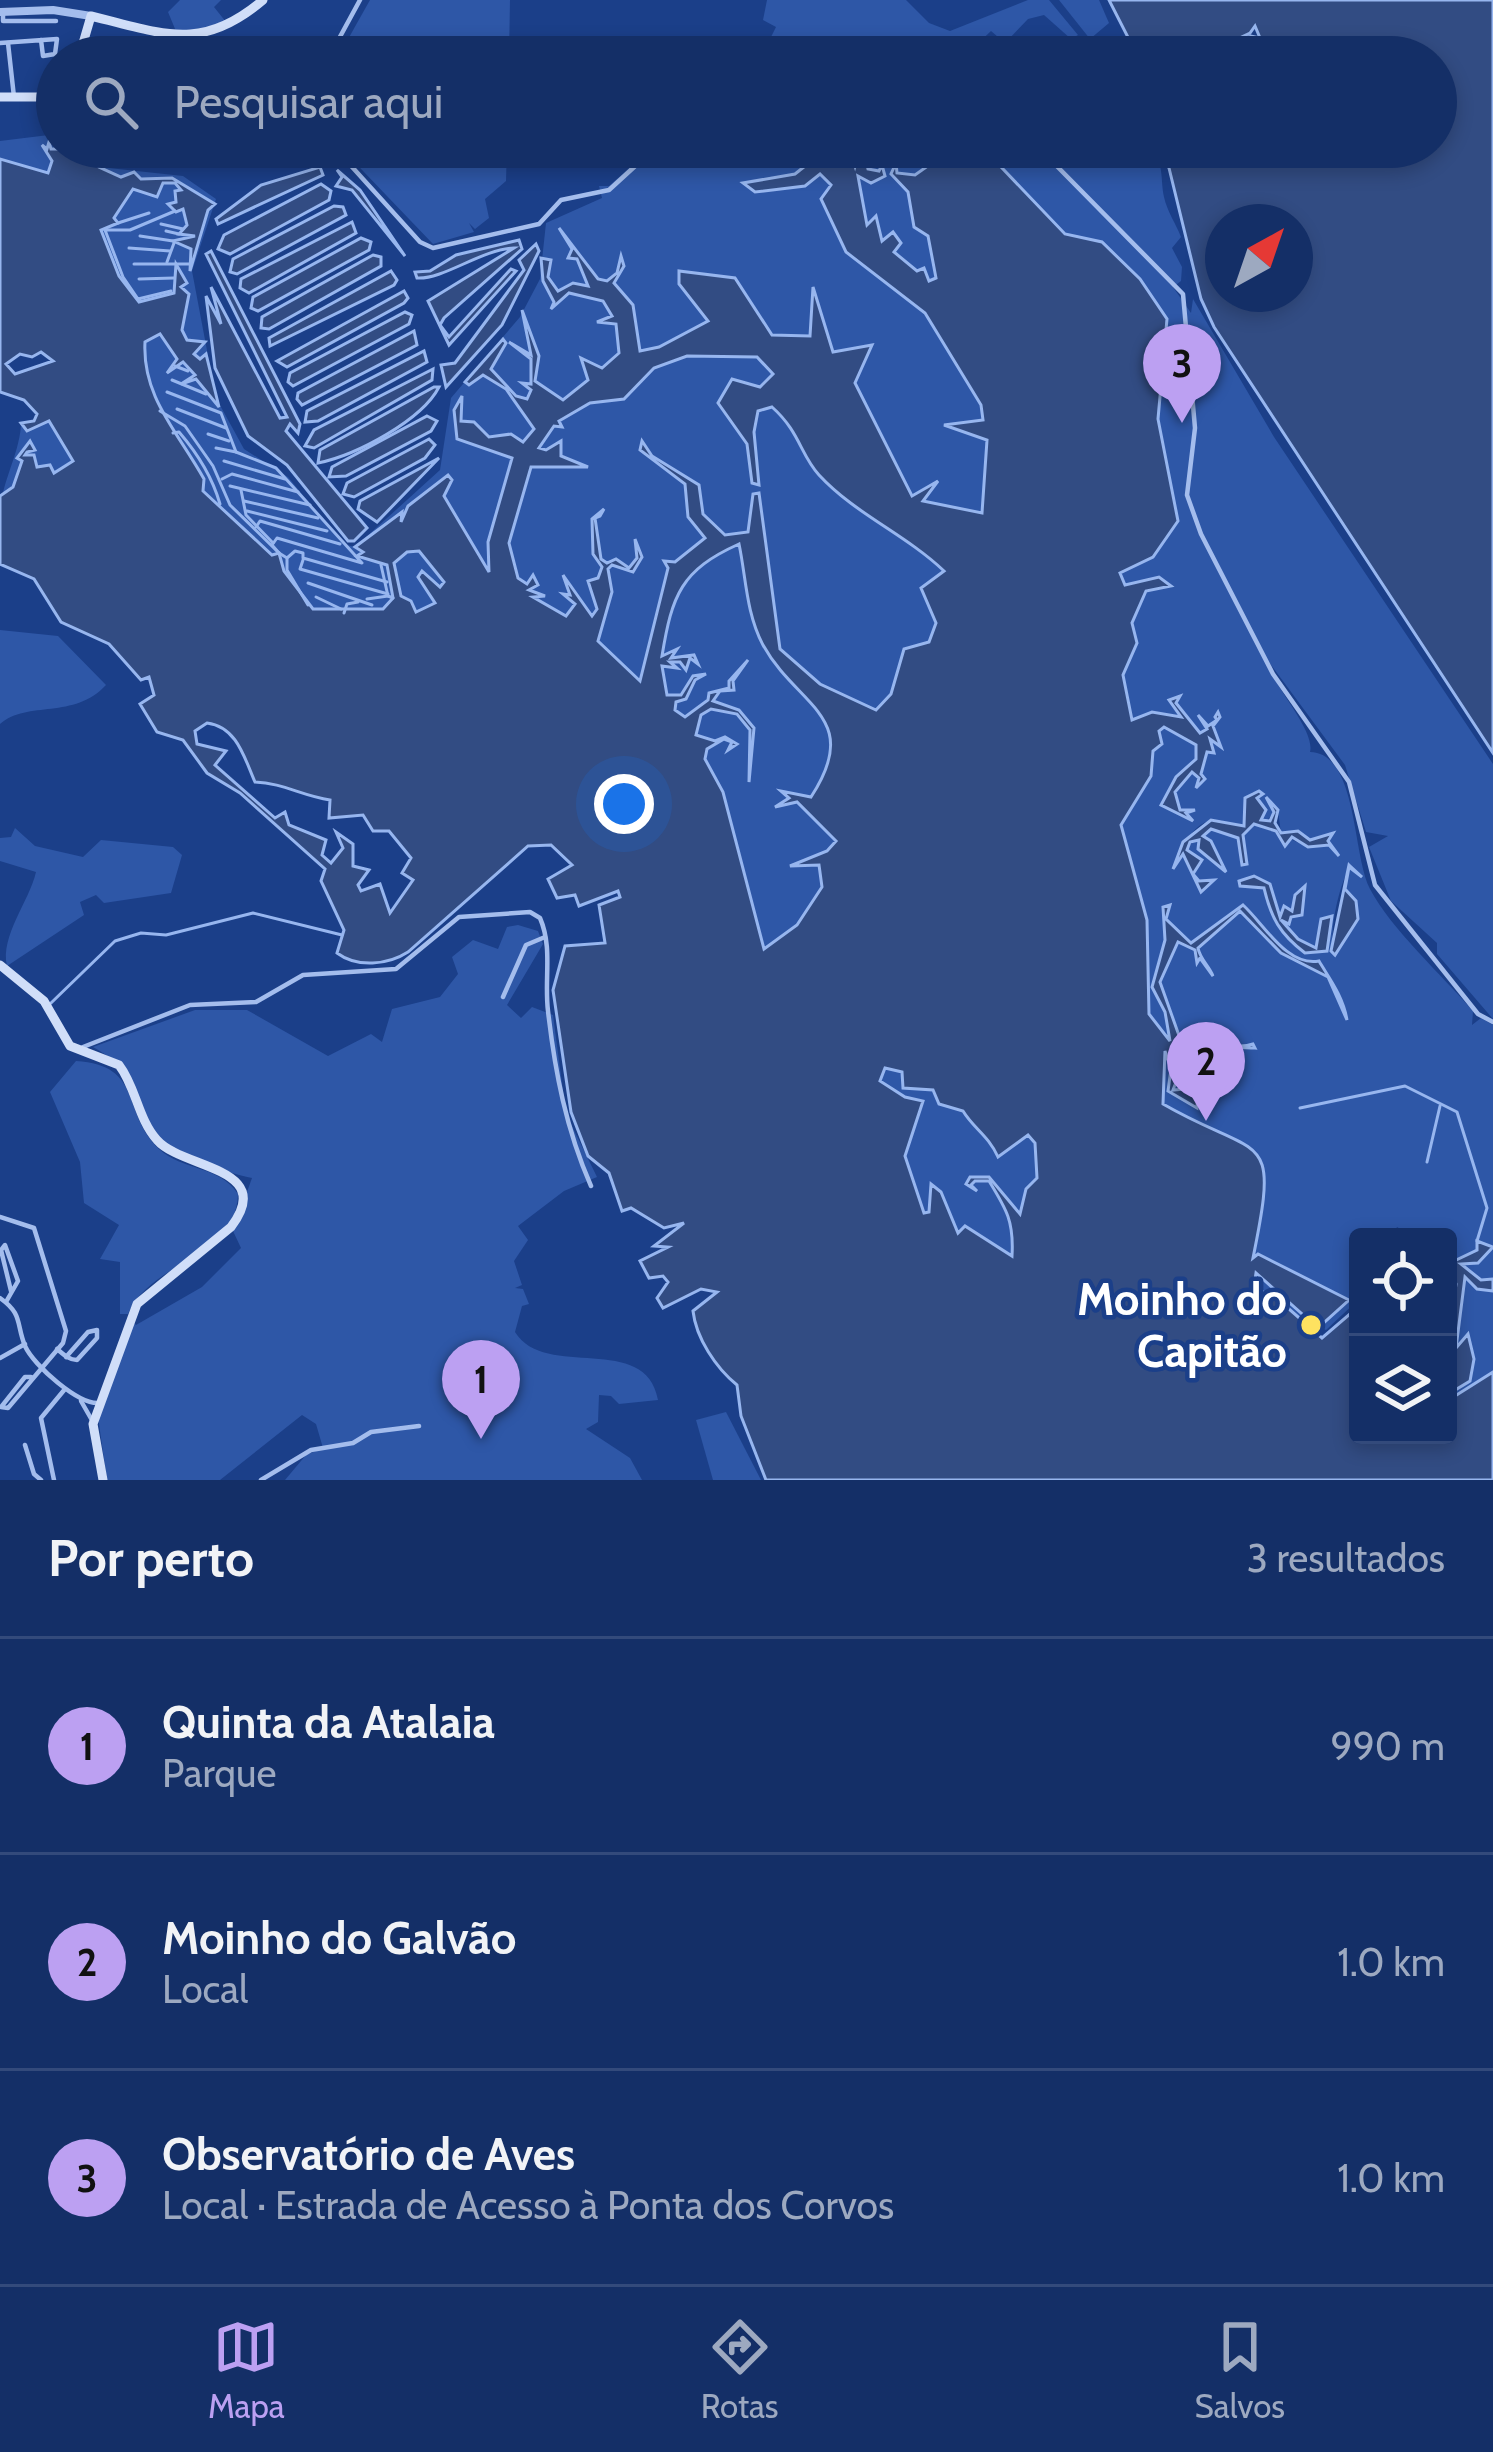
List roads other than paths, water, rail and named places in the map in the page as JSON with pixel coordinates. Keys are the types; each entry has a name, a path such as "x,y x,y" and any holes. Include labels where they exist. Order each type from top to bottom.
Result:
{"main road":[{"path":"85,36 91,16 162,34 200,36 223,28 262,0"},
{"path":"0,97 36,96"},
{"path":"0,965 44,1001 63,1039 119,1064 150,1130 167,1149 238,1183 242,1204 231,1227 141,1298 93,1424 104,1480"}],"street":[{"path":"340,36 361,0"},
{"path":"2,16 52,5 91,16"},
{"path":"2,16 56,21"},
{"path":"14,97 4,43 36,40"},
{"path":"353,168 420,242 434,248 539,224 561,200 609,190 633,168"},
{"path":"1059,168 1183,294 1195,428 1187,495 1201,534 1273,674 1349,782 1375,884 1478,1014 1493,1022"},
{"path":"79,1050 95,1037 190,1005 256,1002 303,975 396,969 459,917 530,913 540,918 547,937 547,1007 562,1103 591,1186"},
{"path":"502,997 526,945 547,937"},
{"path":"0,1217 34,1228 66,1330 57,1349 1,1407 8,1408 32,1383 31,1377"},
{"path":"11,1292 1,1250 4,1244 18,1281 11,1292 3,1300 20,1316 25,1344 81,1401 93,1424"},
{"path":"57,1349 66,1357 77,1360 97,1338 98,1330 88,1332 66,1357"},
{"path":"0,1358 25,1344"},
{"path":"25,1445 34,1474 43,1480 54,1479 41,1418 67,1387"},
{"path":"81,1401 99,1402"},
{"path":"261,1480 311,1450 353,1442 371,1432 419,1426"}],"waterway":[{"path":"171,291 138,299 123,277 105,230 130,230 175,211"},
{"path":"118,223 149,213"},
{"path":"161,224 183,229"},
{"path":"166,231 179,234"},
{"path":"140,236 173,241"},
{"path":"167,262 174,243"},
{"path":"129,248 170,251"},
{"path":"134,264 191,264"},
{"path":"139,279 174,278"},
{"path":"175,366 188,371"},
{"path":"172,380 206,394"},
{"path":"167,392 221,413 236,452 276,468 362,563 277,538 272,545 279,553"},
{"path":"177,409 226,428"},
{"path":"160,411 185,426 213,466 230,505 279,553 287,558 295,551 303,553 303,558 387,582"},
{"path":"173,433 179,432 198,457 220,504"},
{"path":"208,434 229,441"},
{"path":"216,448 236,452"},
{"path":"224,461 285,479"},
{"path":"222,479 232,474 298,492"},
{"path":"230,486 310,505"},
{"path":"241,490 246,515 273,543"},
{"path":"244,501 318,518"},
{"path":"247,511 327,531"},
{"path":"256,527 260,521 340,544"},
{"path":"287,559 287,570 308,605"},
{"path":"303,560 300,569 388,594"},
{"path":"381,565 388,596 393,598"},
{"path":"308,583 372,605"},
{"path":"367,599 388,596"},
{"path":"316,597 341,609"},
{"path":"344,613 347,604 358,602"},
{"path":"51,1003 115,941 141,933 166,935 253,913 342,935"},
{"path":"1300,1108 1405,1086 1457,1112 1487,1208 1477,1241"},
{"path":"1427,1162 1440,1106"}],"place":[{"name":"Observatório de Aves","path":"1182,423"},
{"name":"Moinho do Galvão","path":"1206,1121"},
{"name":"Moinho do Capitão","path":"1311,1325"},
{"name":"Quinta da Atalaia","path":"481,1439"}]}
